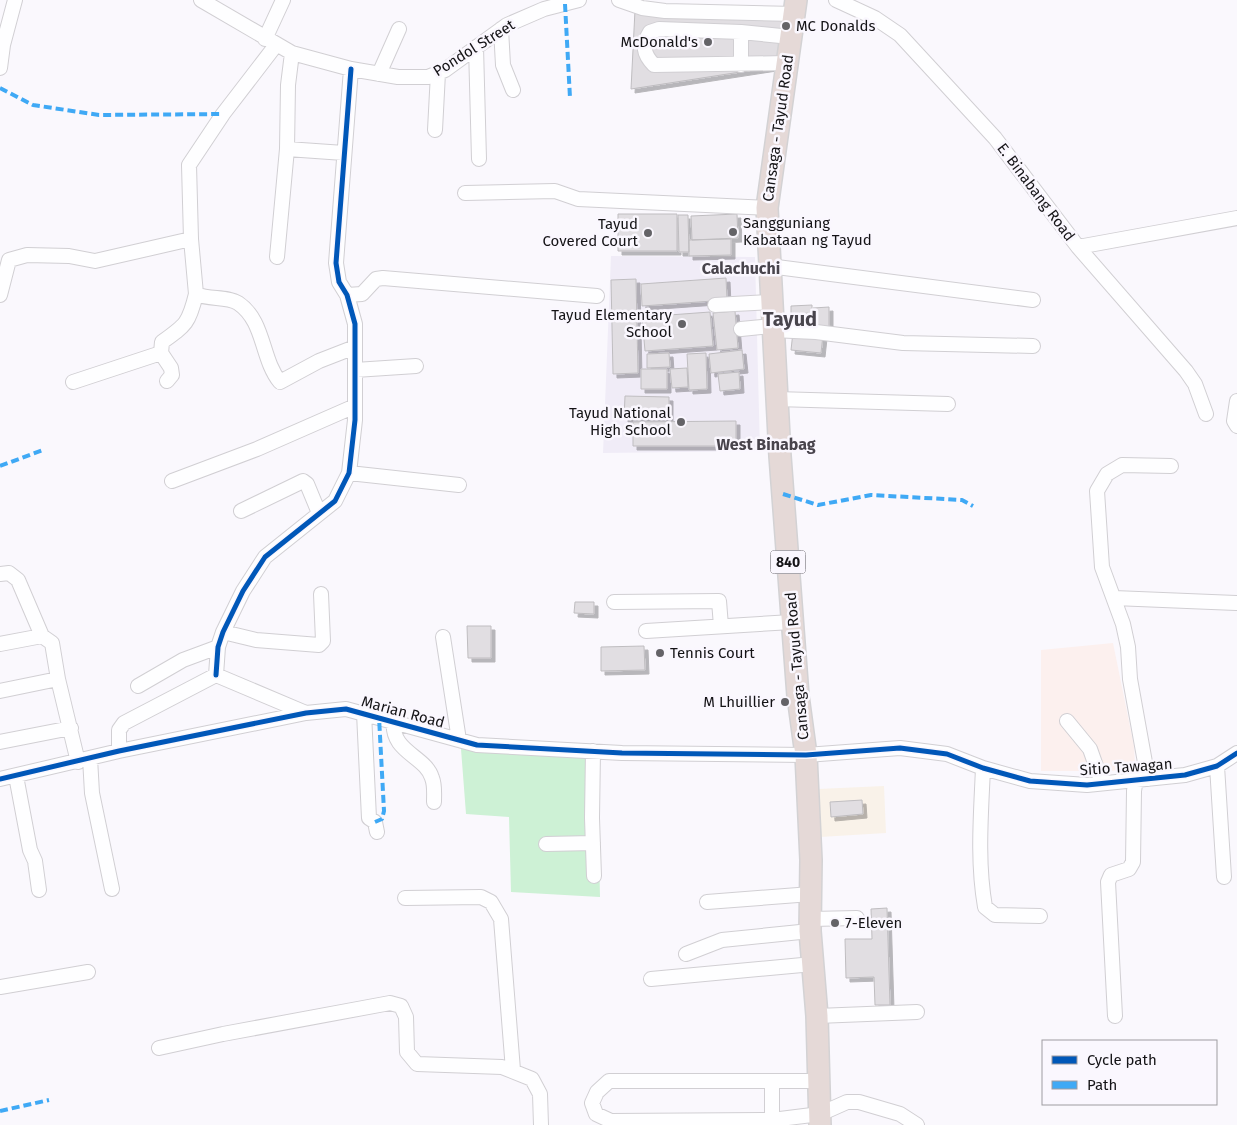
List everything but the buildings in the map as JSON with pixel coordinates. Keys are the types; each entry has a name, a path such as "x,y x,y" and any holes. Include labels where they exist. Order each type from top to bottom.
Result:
{"highway":[{"name":"Cansaga - Tayud Road","path":"796,7 766,208 776,399 792,622 798,696 806,755 811,894 810,925 817,1016 820,1120"}],"street":[{"path":"0,68 3,45 15,0"},
{"name":"Pondol Street","path":"201,0 270,42 292,52 352,69 398,77 428,77 438,73 501,29 542,4 580,0"},
{"path":"167,381 172,375 171,368 160,353 162,342 182,328 190,317 196,294 194,286 189,165 270,42 283,0"},
{"path":"619,0 642,8 665,11 796,7"},
{"name":"E. Binabang Road","path":"836,0 875,18 900,36 995,138 1078,247 1186,371 1198,391 1206,414"},
{"path":"379,74 400,29"},
{"path":"501,29 503,65 513,90"},
{"path":"787,63 654,65 647,59 644,51 644,41 650,32 660,29 741,32 791,37"},
{"path":"741,32 741,64"},
{"path":"476,47 479,160"},
{"path":"277,257 287,149 288,85 292,52"},
{"path":"216,675 218,647 223,632 244,591 265,557 335,501 348,473 353,447 355,406 354,324 347,294 339,282 336,263 352,69"},
{"path":"435,130 438,73"},
{"path":"287,149 344,153"},
{"path":"465,193 555,191 578,199 766,208"},
{"path":"1078,247 1237,218"},
{"path":"0,295 9,260 6,256 68,256 95,261 192,239"},
{"path":"769,266 1033,300"},
{"path":"347,294 362,294 376,279 383,278 597,296"},
{"path":"196,294 204,298 236,302 245,309 262,339 273,374 280,382 319,361 355,347"},
{"path":"715,306 771,302"},
{"path":"741,329 772,328 903,343 1033,346"},
{"path":"73,382 160,353"},
{"path":"355,370 416,366"},
{"path":"776,399 948,404"},
{"path":"1237,401 1234,422 1237,426"},
{"path":"172,482 257,449 355,406"},
{"path":"1115,1016 1108,882 1112,875 1129,869 1133,862 1134,790 1142,779 1128,647 1114,598 1102,567 1098,491 1107,474 1122,465 1171,466"},
{"path":"348,473 459,485"},
{"path":"241,511 303,481 307,484 319,513"},
{"path":"0,574 9,573 18,580 42,636 52,642 58,679 70,728 84,760 112,889"},
{"path":"223,632 256,640 319,645 323,641 321,594"},
{"path":"1114,598 1236,603"},
{"path":"614,602 719,602 721,626"},
{"path":"646,630 792,622"},
{"path":"0,644 42,636"},
{"path":"443,637 459,740"},
{"path":"138,686 183,660 218,647"},
{"path":"119,751 119,730 124,723 216,675 306,712"},
{"path":"0,691 58,679"},
{"name":"Marian Road","path":"0,779 119,751 306,712 346,709 477,746 594,752 806,755"},
{"path":"364,713 369,818 375,822 377,832"},
{"path":"394,721 392,732 398,741 432,778 434,802"},
{"path":"1067,721 1090,749 1102,783"},
{"path":"0,742 70,728"},
{"name":"Sitio Tawagan","path":"806,755 900,748 947,754 983,768 1030,781 1087,784 1185,775 1217,766 1237,753"},
{"path":"594,752 592,843 594,876"},
{"path":"1217,766 1224,877"},
{"path":"983,768 980,838 981,888 985,907 995,915 1040,916"},
{"path":"16,776 30,850 35,861 40,890"},
{"path":"546,844 592,843"},
{"path":"707,902 811,894"},
{"path":"405,898 481,897 491,902 501,919 513,1070"},
{"path":"686,954 722,940 857,918"},
{"path":"651,979 813,964"},
{"path":"0,986 88,972"},
{"path":"159,1048 390,1003 401,1006 406,1017 407,1052 417,1064 492,1067 513,1070 532,1079 540,1094 541,1125"},
{"path":"817,1016 917,1012"},
{"path":"819,1081 609,1081 597,1092 592,1104 596,1114 611,1121 820,1120 847,1102 859,1102 900,1114 917,1125"},
{"path":"772,1082 772,1120"}],"shaded area":[{"name":"Tayud Elementary School","path":"611,256 755,257 760,451 603,453"},
{"path":"1113,643 1134,746 1135,766 1112,771 1041,771 1041,650"},
{"path":"884,786 886,833 820,837 818,789"}],"green space":[{"path":"461,749 597,756 600,897 511,892 509,817 466,814"}],"marked path":[{"path":"565,4 570,98"},
{"path":"0,88 33,105 99,115 223,114"},
{"path":"0,466 43,450"},
{"path":"783,494 818,505 871,495 962,500 973,506"},
{"path":"375,822 382,819 384,811 379,717"},
{"path":"0,1111 49,1100"}],"cycle path":[{"path":"216,675 218,647 223,632 243,591 265,557 335,501 349,473 355,420 355,324 347,295 339,282 336,263 351,69"},
{"path":"0,779 119,751 306,713 346,709 477,745 622,753 806,755 900,748 947,754 983,768 1030,781 1087,785 1185,775 1217,766 1237,753"}],"place":[{"name":"MC Donalds","path":"786,26"},
{"name":"McDonald's","path":"708,42"},
{"name":"Sangguniang Kabataan ng Tayud","path":"733,232"},
{"name":"Tayud Covered Court","path":"648,233"},
{"name":"Tayud Elementary School","path":"682,324"},
{"name":"Tayud National High School","path":"681,422"},
{"name":"Tennis Court","path":"660,653"},
{"name":"M Lhuillier","path":"785,702"},
{"name":"7-Eleven","path":"835,923"}],"district":[{"name":"Calachuchi","path":"741,268"},
{"name":"Tayud","path":"790,319"},
{"name":"West Binabag","path":"766,444"}]}
